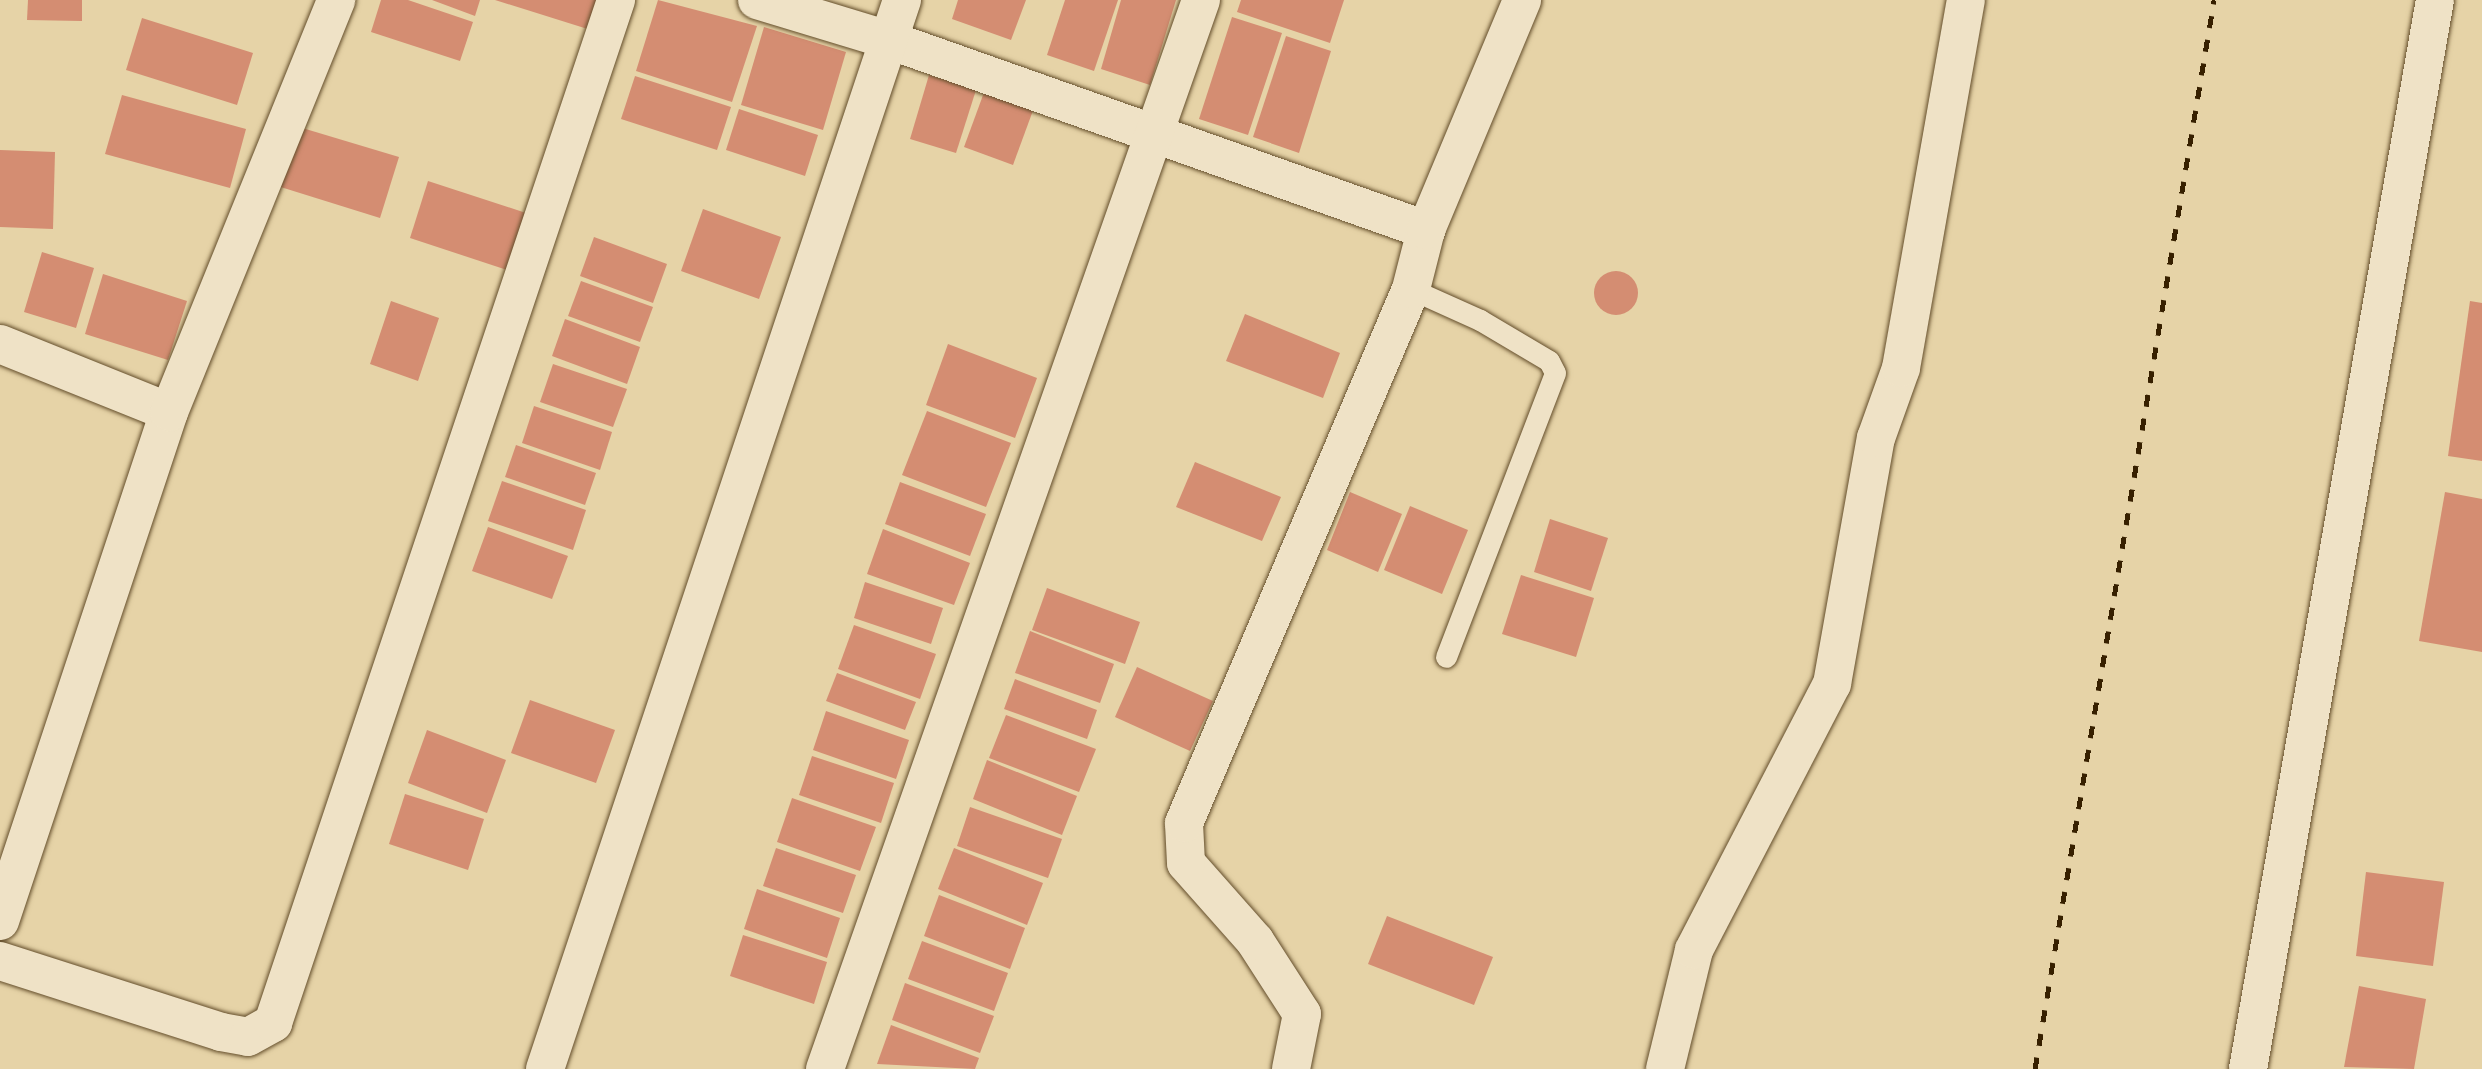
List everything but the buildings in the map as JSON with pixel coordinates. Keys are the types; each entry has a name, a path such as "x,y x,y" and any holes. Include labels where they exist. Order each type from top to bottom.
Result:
{"street":[{"path":"0,921 169,412 336,0"},
{"path":"0,961 221,1032 248,1037 273,1023 616,0"},
{"path":"757,0 889,40 1426,230"},
{"path":"545,1069 902,0"},
{"path":"825,1069 1158,134 1201,0"},
{"path":"1291,1069 1302,1014 1255,941 1186,863 1184,823 1410,289 1426,230 1522,0"},
{"path":"1665,1069 1693,950 1832,684 1876,438 1901,368 1966,0"},
{"path":"2248,1069 2435,0"},
{"path":"0,344 169,412"}],"lane":[{"path":"1410,289 1480,320 1549,361 1555,373 1446,657"}],"railway":[{"path":"2035,1069 2214,0"}]}
